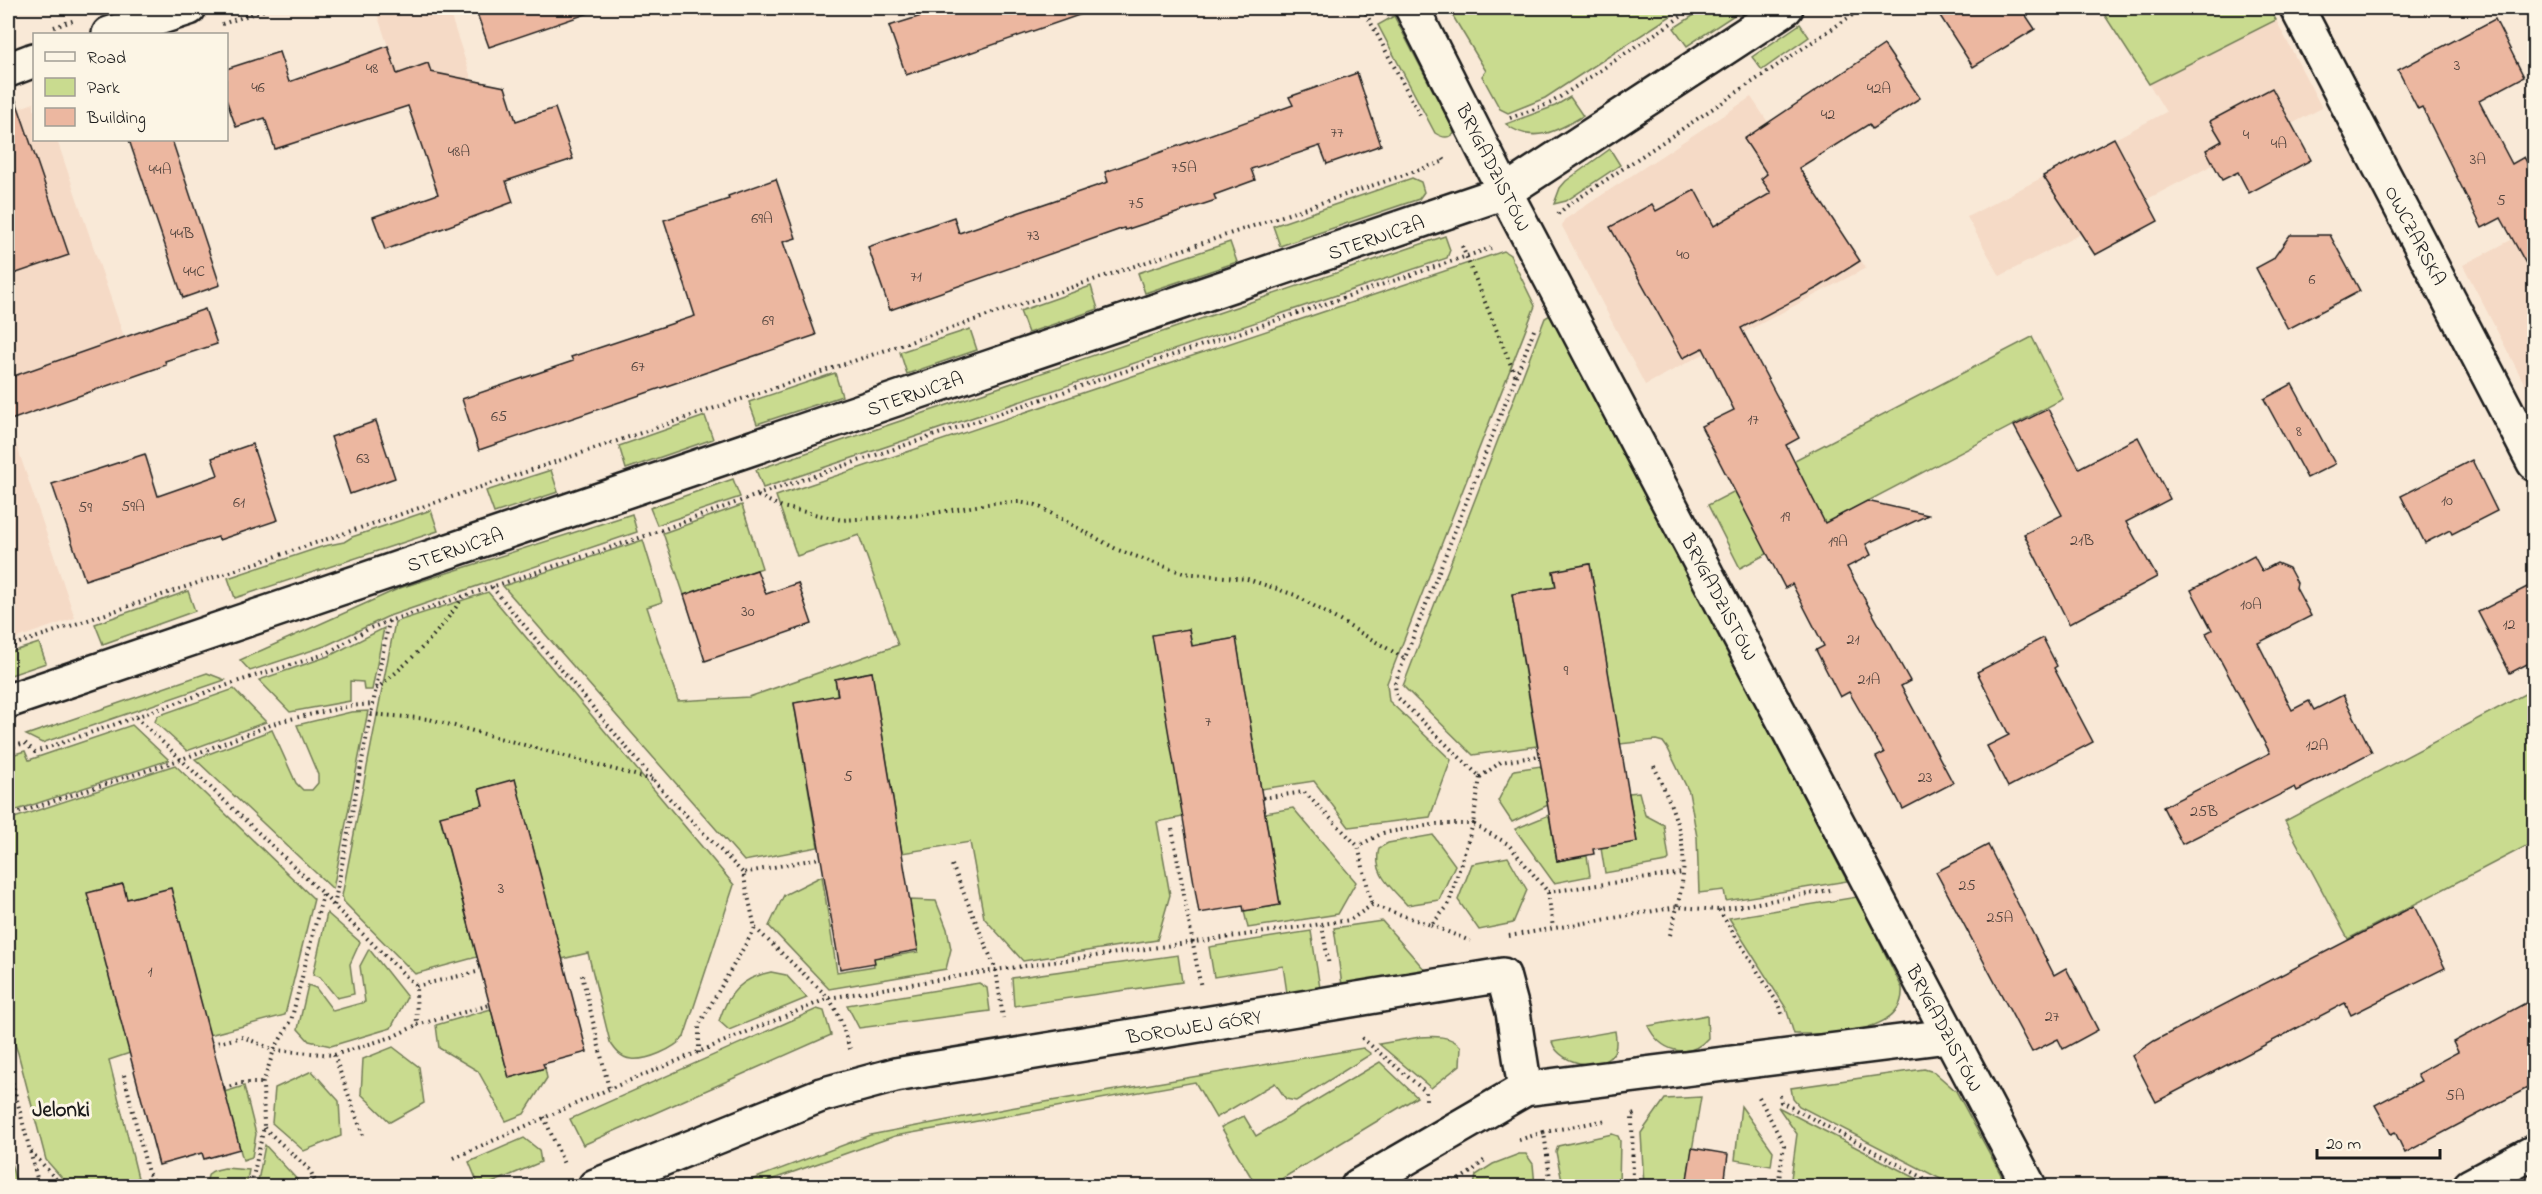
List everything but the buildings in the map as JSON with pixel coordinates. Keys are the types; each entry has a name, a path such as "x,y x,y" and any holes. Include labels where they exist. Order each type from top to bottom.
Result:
{"street":[{"path":"112,33 189,8"},
{"name":"BRYGADZISTÓW","path":"1412,8 1505,192 2029,1186"},
{"name":"STERNICZA","path":"8,701 1505,192 1786,8"},
{"name":"OWCZARSKA","path":"2297,8 2535,462"},
{"path":"8,70 33,60"},
{"name":"BOROWEJ GÓRY","path":"595,1186 754,1120 821,1095 895,1075 1009,1054 1503,975 1513,1012 1526,1089"},
{"path":"1358,1186 1526,1089 1948,1036"},
{"path":"2470,1186 2535,1152"}],"path":[{"path":"220,24 270,8"},
{"path":"1363,8 1424,123"},
{"path":"1501,121 1551,103 1694,8"},
{"path":"1555,218 1567,206 1863,8"},
{"path":"49,29 81,18"},
{"path":"8,647 1445,161 1441,154"},
{"path":"8,748 26,743 35,752 326,654 368,629 389,621 1494,247"},
{"path":"1466,257 1516,376"},
{"path":"1480,777 1396,696 1395,683 1535,327"},
{"path":"757,495 782,507 842,520 921,515 994,503 1019,502 1036,505 1118,550 1183,573 1247,579 1295,595 1404,658"},
{"path":"492,587 653,780 743,873 755,928 699,1025 699,1053"},
{"path":"375,690 444,626 463,596"},
{"path":"334,906 389,621"},
{"path":"8,816 182,759 281,721 350,706 373,704"},
{"path":"371,714 429,719 653,780"},
{"path":"136,717 323,894 416,986 417,1025"},
{"path":"1431,925 1448,906 1473,824 1480,777 1501,762 1539,756"},
{"path":"1654,766 1677,824 1683,873 1670,935"},
{"path":"1263,798 1304,792 1358,846 1372,905"},
{"path":"1358,846 1383,833 1437,824 1473,824 1508,844 1548,892 1553,927"},
{"path":"1172,829 1207,1024"},
{"path":"743,873 820,858"},
{"path":"952,865 996,970 1009,1054"},
{"path":"1548,892 1683,873"},
{"path":"1508,936 1677,907 1719,910 1871,883"},
{"path":"251,1186 264,1127 263,1083 274,1050 291,1021 323,894"},
{"path":"1372,905 1431,925 1474,943"},
{"path":"454,1158 609,1089 829,999 996,970 1350,921 1372,905"},
{"path":"1719,910 1780,1007 1783,1024"},
{"path":"1322,925 1335,1003 1346,1024 1426,1092 1426,1146"},
{"path":"755,928 765,934 829,999 839,1016 861,1084"},
{"path":"416,986 481,971"},
{"path":"582,975 609,1089"},
{"path":"212,1044 243,1037 274,1050 334,1055 392,1037 417,1025 490,1005"},
{"path":"334,1055 363,1135"},
{"path":"1736,1061 1753,1085 1784,1145 1778,1186"},
{"path":"8,1065 39,1186"},
{"path":"124,1075 148,1173 158,1186"},
{"path":"224,1088 241,1083 263,1083"},
{"path":"1779,1092 1781,1102 1939,1186"},
{"path":"1621,1118 1632,1115"},
{"path":"544,1117 566,1168"},
{"path":"1511,1142 1544,1132 1610,1120"},
{"path":"264,1127 310,1170 317,1186"},
{"path":"1544,1132 1551,1186"},
{"path":"30,1149 62,1186"},
{"path":"1449,1186 1471,1172 1493,1152"}],"shaded area":[{"path":"375,8 448,8 513,204 449,227"},
{"path":"2276,20 2322,108 2000,276 1967,217 2166,112 2149,84"},
{"path":"1751,97 1866,268 1645,385 1562,226 1564,220"},
{"path":"33,103 33,141 57,141 124,337 8,378 8,112"},
{"path":"2534,228 2534,381 2525,385 2463,265"},
{"path":"8,420 75,618 8,641"}],"green space":[{"path":"1448,8 1683,8 1545,98 1508,113 1500,109 1482,76 1486,71"},
{"path":"1705,8 1745,8 1687,46 1674,28"},
{"path":"2100,8 2269,8 2276,20 2149,84"},
{"path":"1394,16 1453,129 1452,136 1445,137 1435,133 1378,25"},
{"path":"1800,24 1809,37 1762,70 1752,57"},
{"path":"1570,97 1583,116 1555,131 1535,135 1525,134 1506,124 1555,106"},
{"path":"1610,149 1620,165 1566,201 1554,204 1560,188 1566,181"},
{"path":"1412,178 1421,182 1424,192 1419,199 1280,246 1273,226"},
{"path":"1445,236 1450,250 1447,258 763,488 756,470"},
{"path":"1230,242 1237,262 1145,293 1138,273"},
{"path":"1504,251 1510,255 1535,306 1387,683 1389,701 1451,760 1430,817 1349,827 1314,781 1261,789 1236,638 1200,644 1193,651 1189,629 1153,635 1183,817 1157,822 1170,895 1157,940 1023,961 984,918 970,842 902,853 872,672 835,679 838,701 830,697 794,703 818,847 744,861 503,586 643,540 662,602 647,607 678,701 749,697 898,645 859,535 797,556 776,496"},
{"path":"1091,286 1098,309 1028,333 1020,311"},
{"path":"1552,314 1847,881 1726,901 1724,890 1699,893 1697,837 1689,792 1668,749 1663,742 1656,740 1620,744 1590,564 1553,571 1557,592 1548,588 1512,594 1537,746 1473,755 1403,686 1545,318"},
{"path":"970,329 977,350 907,374 900,352"},
{"path":"2032,337 2063,399 1740,568 1708,505"},
{"path":"835,373 842,396 757,424 749,402"},
{"path":"705,416 713,439 626,469 619,446"},
{"path":"551,470 558,492 494,513 486,491"},
{"path":"733,479 740,497 657,525 650,508"},
{"path":"742,505 762,568 684,595 663,533"},
{"path":"431,510 438,531 235,598 228,578 324,546 344,542 352,537"},
{"path":"632,514 637,532 389,616 325,646 250,671 240,660 400,588"},
{"path":"188,591 195,611 103,644 95,624"},
{"path":"488,592 734,885 684,1037 674,1046 652,1056 637,1059 624,1057 610,1042 588,953 562,959 515,780 479,789 484,810 475,807 440,817 477,957 415,974 344,902 342,896 395,622"},
{"path":"384,628 372,690 364,690 363,682 350,681 350,701 290,712 259,680 329,656"},
{"path":"39,643 46,663 8,676 8,653"},
{"path":"207,673 225,680 42,743 26,735"},
{"path":"234,689 266,722 187,751 155,722 157,716"},
{"path":"2534,689 2534,842 2348,939 2285,821"},
{"path":"368,711 333,889 195,759 272,730 296,783 303,790 312,790 318,783 318,775 297,725 351,712"},
{"path":"132,725 169,760 8,813 8,756 25,751 29,760"},
{"path":"175,765 314,899 285,1015 209,1035 171,889 135,897 128,904 122,884 88,893 130,1053 109,1060 140,1186 69,1186 46,1160 18,1053 8,1025 8,820"},
{"path":"1541,766 1548,805 1512,822 1498,801 1514,770"},
{"path":"1639,792 1645,815 1664,825 1669,859 1666,862 1605,873 1601,848 1637,842 1629,793"},
{"path":"1293,808 1356,882 1338,914 1248,928 1244,911 1280,905 1265,813"},
{"path":"1549,815 1557,861 1587,856 1590,876 1554,883 1515,829"},
{"path":"1433,835 1455,865 1439,900 1407,905 1384,880 1378,865 1379,848 1388,843"},
{"path":"1508,857 1527,890 1513,923 1479,930 1458,900 1472,864"},
{"path":"822,876 837,972 874,966 873,955 882,953 883,958 918,952 909,900 936,901 947,929 951,949 946,969 829,989 769,926 784,895"},
{"path":"1857,897 1902,988 1900,1004 1891,1015 1878,1024 1861,1029 1825,1034 1794,1034 1786,1008 1729,918"},
{"path":"327,913 360,942 350,964 354,994 337,998 320,977 313,975"},
{"path":"1382,921 1425,970 1342,985 1334,928"},
{"path":"1311,931 1320,988 1287,993 1283,966 1214,977 1209,947"},
{"path":"369,949 407,997 391,1028 331,1046 309,1041 298,1029 308,985 316,988 333,1011 365,1002 360,966"},
{"path":"1178,955 1182,982 1014,1006 1012,978"},
{"path":"771,972 786,975 807,998 729,1030 719,1021 731,995 751,978"},
{"path":"979,983 987,988 990,1011 859,1028 847,1005"},
{"path":"491,1009 509,1077 545,1068 547,1078 524,1114 506,1121 478,1071 439,1048 436,1025"},
{"path":"817,1009 824,1011 831,1035 583,1145 570,1119"},
{"path":"1707,1015 1708,1038 1700,1045 1683,1051 1667,1047 1660,1042 1648,1026"},
{"path":"1615,1031 1615,1050 1603,1062 1594,1064 1584,1064 1564,1057 1552,1042"},
{"path":"1420,1037 1447,1038 1461,1047 1460,1065 1431,1088 1379,1044"},
{"path":"393,1047 419,1067 424,1103 390,1122 361,1094 363,1059"},
{"path":"1363,1048 1371,1054 1296,1101 1286,1099 1275,1083 1216,1118 1195,1082 895,1136 754,1186 735,1186 870,1135 1010,1108"},
{"path":"1380,1062 1417,1097 1270,1186 1251,1186 1248,1183 1253,1180 1221,1127 1244,1116 1256,1136"},
{"path":"1924,1069 1934,1072 1956,1091 2007,1186 1954,1186 1799,1106 1793,1099 1791,1088"},
{"path":"312,1071 339,1101 341,1136 304,1151 272,1123 275,1088"},
{"path":"244,1086 256,1134 252,1157 243,1160 224,1092"},
{"path":"1701,1097 1686,1186 1644,1186 1641,1133 1665,1099"},
{"path":"1741,1106 1773,1151 1771,1166 1735,1160"},
{"path":"1778,1107 1931,1186 1790,1186 1797,1134"},
{"path":"1612,1134 1618,1136 1620,1141 1619,1186 1563,1186 1556,1152 1558,1146"},
{"path":"524,1138 539,1150 541,1162 485,1186 479,1186 469,1162"},
{"path":"265,1145 303,1186 257,1186"},
{"path":"8,1152 17,1186 10,1186"},
{"path":"1519,1154 1526,1154 1533,1164 1535,1186 1474,1186 1476,1175 1493,1164"},
{"path":"225,1168 249,1170 246,1186 212,1186 207,1180 209,1174"}],"district":[{"name":"Jelonki","path":"61,1109"}]}
